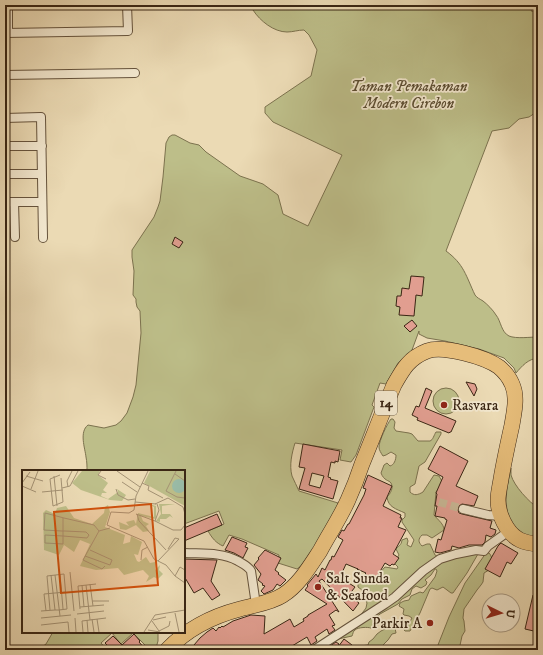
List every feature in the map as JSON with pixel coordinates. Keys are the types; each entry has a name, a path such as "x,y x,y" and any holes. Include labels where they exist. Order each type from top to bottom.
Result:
{"highway":[{"name":"14","path":"167,650 175,642 195,628 218,616 274,599 286,593 297,583 312,562 339,518 394,385 404,367 416,356 428,350 438,349 456,352 485,360 505,372 512,384 515,394 514,413 498,495 500,516 514,537 529,543 538,544"}],"street":[{"path":"8,5 6,33 128,31 127,5"},
{"path":"5,75 135,74"},
{"path":"5,118 41,117 42,238"},
{"path":"5,146 42,146"},
{"path":"5,174 42,174"},
{"path":"5,202 42,202"},
{"path":"14,202 15,238"},
{"path":"463,509 488,515 500,516"},
{"path":"314,650 385,604 422,571 440,559 476,550 484,551 488,546 509,531"},
{"path":"185,553 209,553 227,556 249,568 251,571 256,605"}],"green space":[{"name":"Taman Pemakaman Modern Cirebon","path":"255,5 535,5 531,11 538,13 538,111 529,117 519,119 509,128 492,131 446,251 461,266 475,295 498,317 506,334 509,336 523,338 538,337 538,358 528,361 516,373 514,368 504,358 479,349 427,338 419,334 419,331 412,350 398,363 386,384 380,383 372,405 374,407 356,455 351,462 340,460 342,450 295,443 291,468 292,476 299,491 338,503 337,509 329,526 302,565 297,569 278,563 279,555 242,539 229,535 223,546 218,543 208,531 224,524 219,511 185,524 185,470 87,470 83,440 85,428 88,425 104,428 116,425 121,421 127,413 133,397 136,385 141,333 140,311 133,295 134,271 132,250 154,217 160,201 166,143 169,137 175,135 190,143 199,145 206,152 240,176 263,184 278,195 283,214 308,226 342,155 273,122 265,113 265,107 311,76 317,50 309,35 304,30 282,32 268,25 259,18 253,10"},
{"path":"446,388 455,392 459,401 455,410 446,414 437,410 433,401 437,392"},
{"path":"391,419 395,422 394,428 396,431 412,434 418,441 430,441 433,439 436,432 441,432 425,462 419,466 415,484 410,487 410,492 415,495 423,492 434,475 439,476 443,483 436,492 434,515 442,524 444,530 432,538 427,535 422,535 419,539 420,543 422,546 430,544 435,555 437,556 478,554 453,593 443,587 437,590 432,588 430,589 420,613 410,631 404,630 412,618 403,614 404,609 399,606 400,603 409,600 411,596 420,592 423,593 435,577 437,571 436,569 425,580 427,582 426,585 421,588 416,586 412,589 410,595 375,618 374,626 371,628 358,628 354,631 352,636 338,639 354,624 366,608 367,603 362,590 358,587 358,584 378,581 385,567 397,569 398,567 394,563 399,555 396,549 402,540 407,538 407,545 411,547 414,540 402,522 405,517 405,513 393,507 389,503 387,497 391,491 392,485 381,473 384,465 387,463 390,466 396,459 396,455 391,452 383,456 379,448 385,428"},
{"path":"511,468 511,475 518,489 538,508 538,538 526,536 518,531 508,517 506,502"},
{"path":"486,553 491,555 491,563 489,570 484,573 483,582 464,609 463,618 465,631 462,636 459,650 436,650 465,583"},
{"path":"391,626 395,628 396,633 392,634 383,645 382,649 359,650 360,646 368,645 377,634"},
{"path":"52,633 112,633 101,643 107,650 38,650 46,644"},
{"path":"112,633 133,633 121,644"},
{"path":"133,633 158,633 156,648 150,650"}],"building":[{"path":"175,237 183,242 179,248 172,244"},
{"path":"411,276 424,277 422,296 416,295 414,316 399,315 400,307 396,306 397,296 401,296 402,288 409,289"},
{"path":"412,320 417,326 410,332 404,326"},
{"path":"466,382 475,384 477,389 474,396"},
{"path":"426,388 432,391 425,408 456,421 451,432 449,433 417,420 418,418 412,415 416,406 419,407"},
{"path":"303,444 340,451 338,462 331,462 328,477 338,481 333,499 299,489 305,468 299,467","holes":["312,473 324,476 320,488 309,485"]},
{"path":"440,446 468,461 456,486 478,496 474,506 462,504 459,506 458,510 459,513 462,514 492,521 490,528 496,530 495,534 491,537 486,535 485,542 482,545 469,545 459,548 452,546 451,550 440,553 435,552 438,539 441,540 447,520 445,518 435,516 437,506 435,506 436,493 443,477 428,469"},
{"path":"368,475 392,486 383,506 401,515 400,518 402,518 398,527 406,530 393,554 399,558 394,565 392,564 390,566 385,563 375,580 365,574 366,573 346,564 341,575 345,576 344,580 355,587 349,595 359,603 353,611 322,579 319,581 339,612 336,610 329,615 335,625 332,626 335,630 329,634 327,629 315,637 317,641 311,645 307,637 292,646 295,650 282,650 280,647 276,650 224,650 219,645 214,650 192,650 194,645 207,632 213,628 216,631 219,627 223,627 233,621 251,615 265,616 264,634 290,619 294,627 304,621 303,619 308,615 327,604 305,590 316,574 318,577 322,568 325,570 332,556 334,557 343,540 338,537 342,530 344,531 349,524 364,495 366,489 363,488"},
{"path":"217,514 222,525 185,541 185,528"},
{"path":"232,537 247,543 245,547 248,548 243,558 225,550"},
{"path":"501,543 518,553 511,564 507,562 500,577 485,569"},
{"path":"265,550 281,558 275,570 286,580 280,586 277,584 273,590 264,594 261,591 265,586 258,580 261,574 254,565"},
{"path":"185,559 217,560 211,581 220,595 212,600 203,588 194,593 185,578"},
{"path":"533,595 538,596 538,632 525,629"},
{"path":"134,634 146,650 112,650 105,643 113,636 122,645"},
{"path":"344,639 352,645 348,650 342,650 338,647"},
{"path":"336,642 339,644 335,650 324,650"}],"tunnel":[{"path":"439,502 463,509"}],"place":[{"name":"Rasvara","path":"444,405"},
{"name":"Salt Sunda & Seafood","path":"318,587"},
{"name":"Parkir A","path":"430,623"}]}
